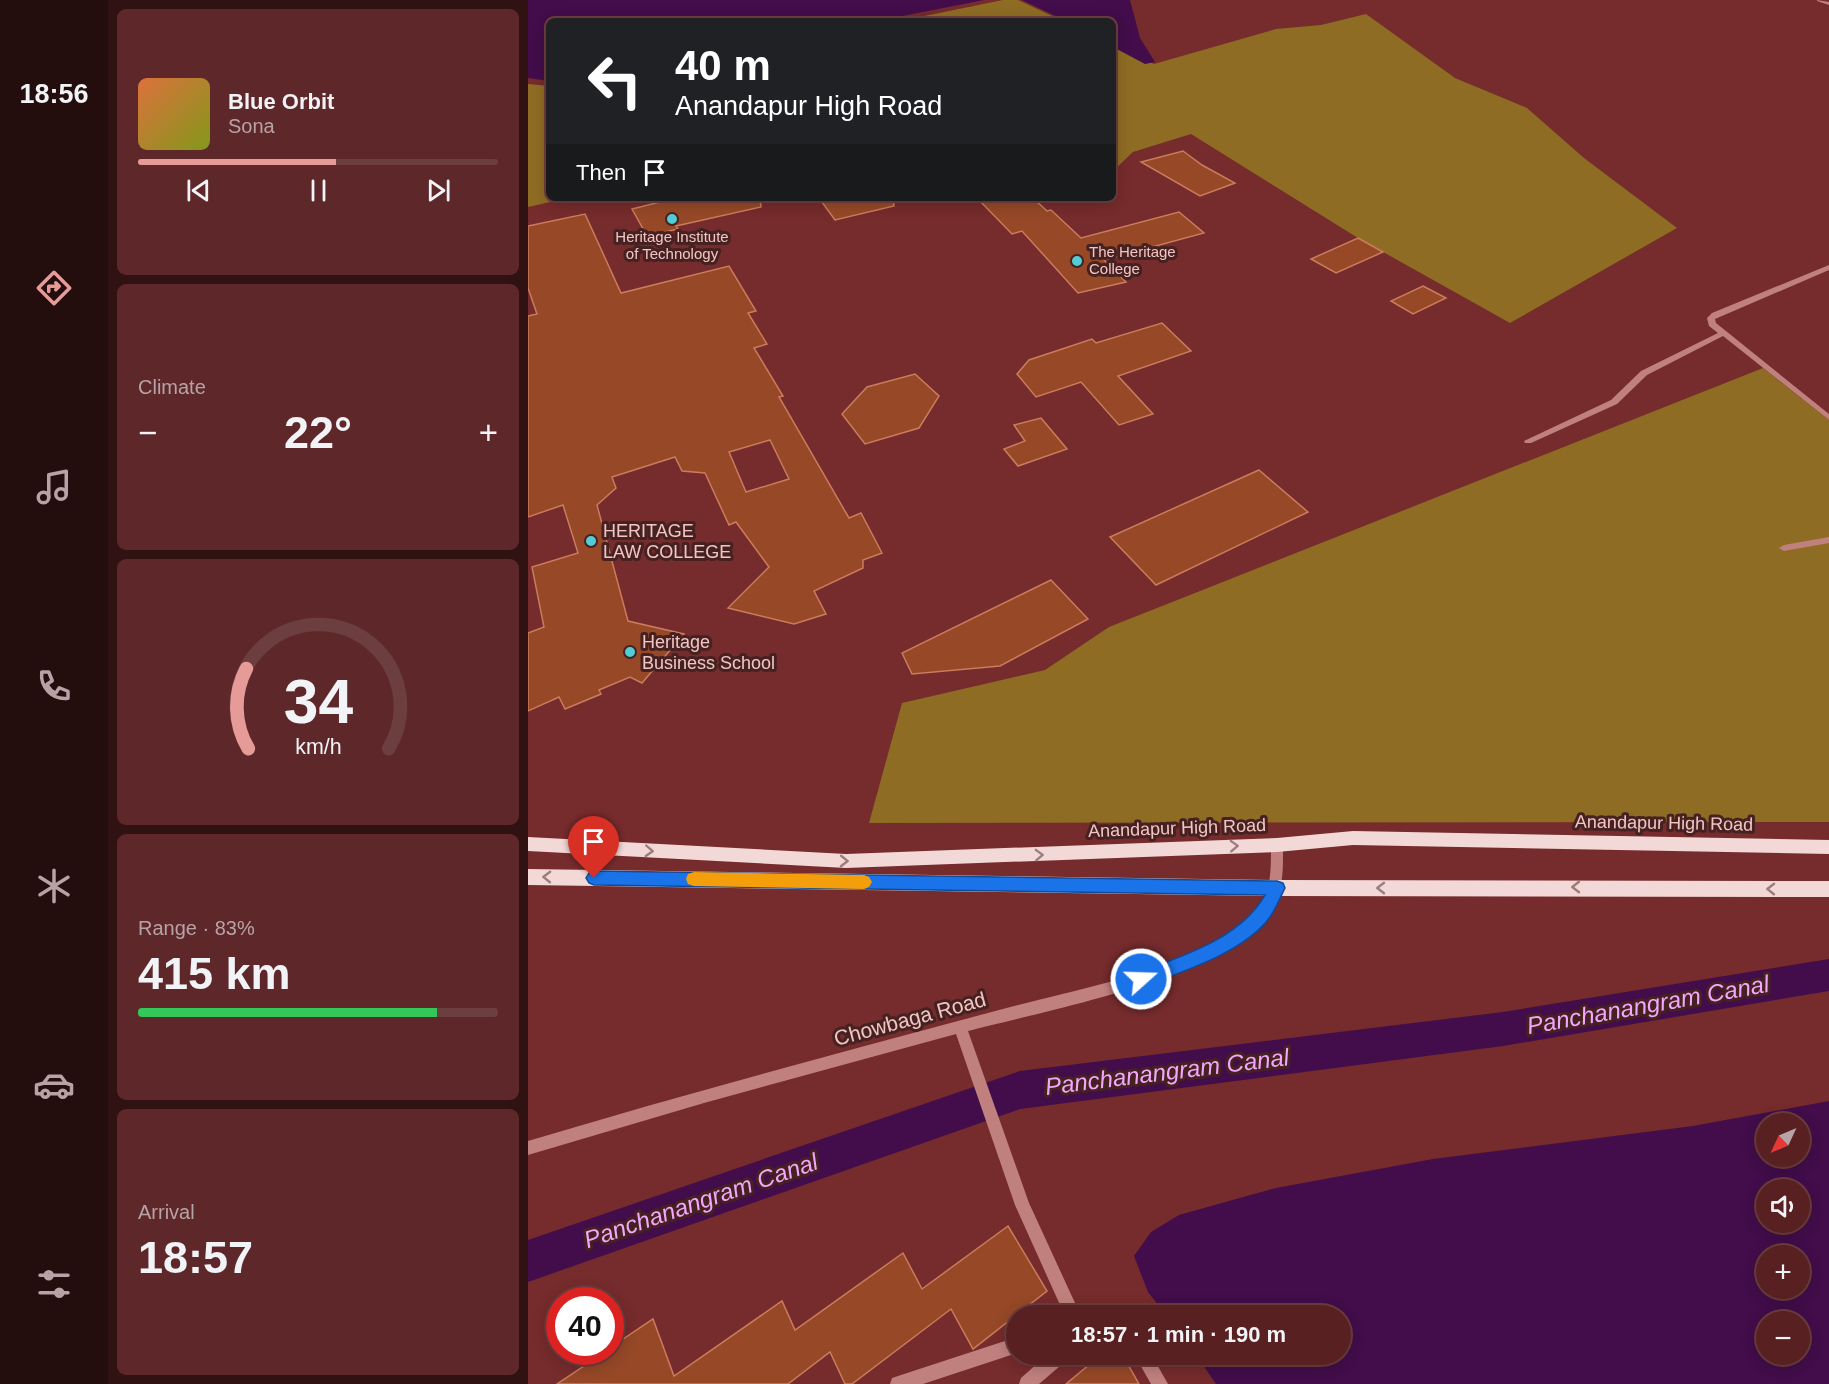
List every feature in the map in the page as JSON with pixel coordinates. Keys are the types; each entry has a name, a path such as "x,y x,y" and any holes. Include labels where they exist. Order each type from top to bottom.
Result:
{"main road":[{"name":"Anandapur High Road","path":"528,844 846,861 1277,845 1353,838 1829,847"},
{"path":"528,877 1277,888 1576,887 1829,890"}],"street":[{"path":"1819,0 1829,4"},
{"path":"1829,267 1711,318 1712,324 1829,418"},
{"path":"1528,441 1614,402 1620,398 1631,382 1645,372 1723,333"},
{"path":"1784,548 1829,540"},
{"path":"1277,845 1277,888"},
{"name":"Chowbaga Road","path":"528,1148 617,1121 960,1027 1119,987 1185,963 1237,937 1263,913 1277,888"},
{"path":"960,1027 1022,1205 1068,1305"},
{"path":"898,1384 1006,1349"},
{"path":"1027,1384 1049,1365"},
{"path":"1149,1365 1160,1384"}],"shaded area":[{"path":"528,0 984,0 892,18 546,18 546,81 528,78"},
{"path":"1003,0 1018,0 1057,18 915,18"},
{"path":"1022,0 1130,0 1140,38 1155,62 1145,64 1116,49 1116,18 1060,18"},
{"path":"1366,14 1455,78 1527,108 1584,158 1677,228 1510,323 1358,238 1191,134 1133,152 1116,168 1116,45 1154,64 1276,29 1321,25"},
{"path":"528,84 546,86 546,201 555,201 528,207"},
{"path":"1763,368 1829,420 1829,822 869,823 902,703 1045,670 1109,627"},
{"path":"1829,1101 1829,1384 1216,1384 1203,1365 1351,1365 1351,1305 1158,1305 1148,1292 1134,1256 1151,1232 1179,1215 1276,1188 1433,1159 1693,1126 1756,1114 1756,1167 1810,1167 1810,1113 1764,1113"}],"building":[{"path":"1183,151 1202,165 1235,183 1200,196 1141,162"},
{"name":"Heritage Institute of Technology","path":"664,201 760,201 761,207 676,226 678,229 647,236 632,209"},
{"path":"821,201 893,201 894,206 835,220"},
{"path":"980,201 1036,201 1047,211 1051,210 1081,238 1179,212 1204,233 1104,260 1126,282 1078,293 1022,231 1012,234"},
{"path":"585,214 621,293 729,266 756,311 748,313 767,344 754,348 783,396 779,397 849,518 861,513 882,553 863,560 863,568 814,591 826,614 794,624 728,608 769,567 736,522 729,525 705,473 682,471 675,457 612,477 616,488 597,505 628,621 684,634 642,683 630,677 599,690 601,694 565,709 559,697 528,711 528,633 544,627 532,567 578,553 563,505 528,517 528,316 537,314 528,288 528,226","holes":["770,440 789,479 746,492 729,452"]},
{"path":"1358,238 1383,252 1336,273 1311,259"},
{"path":"1423,286 1446,298 1413,314 1391,301"},
{"path":"1162,323 1191,351 1118,376 1153,414 1119,425 1081,382 1036,397 1017,374 1029,360 1092,339 1096,343"},
{"path":"915,374 939,396 919,428 865,444 842,414 867,387"},
{"path":"1041,418 1067,449 1018,466 1004,449 1025,441 1014,425"},
{"path":"1259,470 1308,512 1156,585 1110,537"},
{"path":"1051,580 1088,619 1000,666 912,674 902,653"},
{"path":"1008,1226 1047,1291 1029,1305 1006,1305 1006,1323 973,1349 951,1309 852,1384 845,1384 830,1352 788,1384 557,1384 586,1365 624,1365 624,1339 653,1319 674,1376 782,1301 795,1330 903,1253 922,1289"},
{"path":"1089,1365 1128,1365 1139,1384 1066,1384"}],"waterway":[{"name":"Panchanangram Canal","path":"528,1261 1020,1090 1503,1029 1829,975"}],"slow traffic":[{"path":"694,879 864,882"}],"place":[{"name":"Heritage Institute of Technology","path":"672,219"},
{"name":"The Heritage College","path":"1077,261"},
{"name":"HERITAGE LAW COLLEGE","path":"591,541"},
{"name":"Heritage Business School","path":"630,652"}],"route":[{"path":"594,878 1277,888 1263,913 1237,937 1185,963 1141,979"}]}
